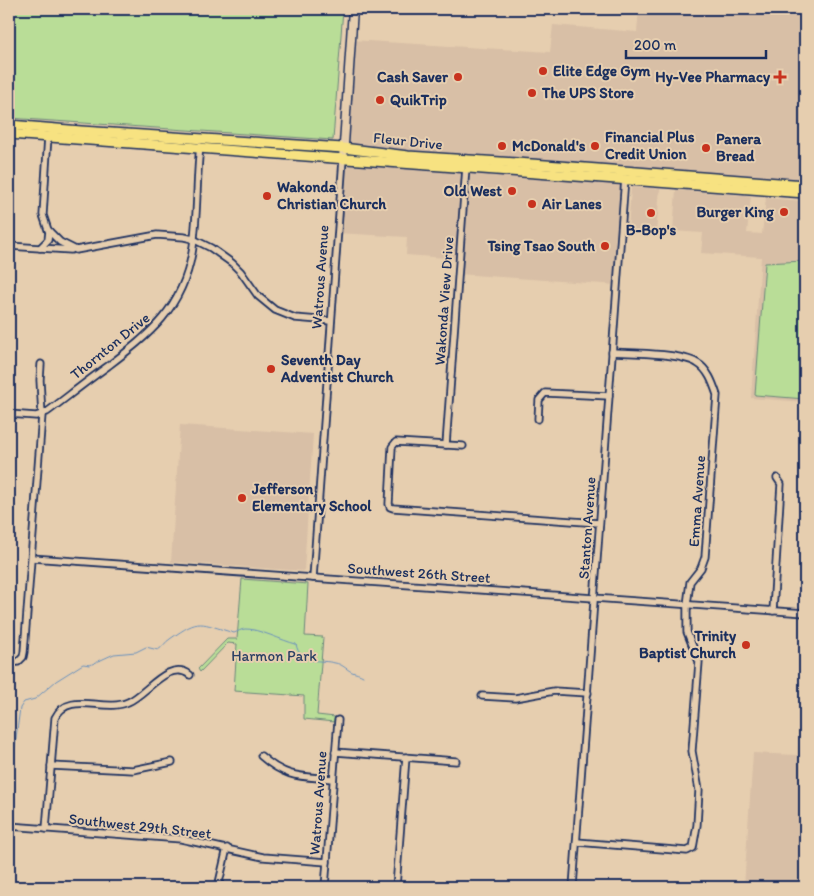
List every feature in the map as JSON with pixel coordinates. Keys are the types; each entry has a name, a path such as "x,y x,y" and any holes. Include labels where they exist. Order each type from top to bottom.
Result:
{"main road":[{"name":"Fleur Drive","path":"9,125 343,159 625,170 805,185"},
{"name":"Fleur Drive","path":"9,134 343,148 466,164 624,180 805,193"}],"street":[{"name":"Watrous Avenue","path":"313,578 353,9"},
{"path":"40,248 48,240 43,207 48,136 58,129"},
{"name":"Thornton Drive","path":"42,415 139,342 170,308 184,281 191,258 200,143"},
{"name":"Wakonda View Drive","path":"446,445 466,164"},
{"name":"Stanton Avenue","path":"573,887 625,170"},
{"path":"48,230 60,242 76,250"},
{"path":"9,246 76,250 100,247 150,236 171,235 193,239 211,248 232,263 245,277 258,296 275,310 295,318 331,321"},
{"name":"Emma Avenue","path":"576,842 687,851 693,848 697,825 699,790 692,751 698,662 688,638 687,605 690,582 701,568 706,557 717,395 712,379 697,363 677,357 612,352"},
{"path":"9,663 18,662 23,657 24,652 42,415 41,364"},
{"path":"538,419 539,400 545,393 609,396"},
{"path":"9,414 42,415"},
{"path":"464,446 396,442 392,447 390,507 599,522"},
{"path":"773,611 781,484 777,478"},
{"name":"Southwest 26th Street","path":"32,558 805,614"},
{"path":"46,829 55,718 62,708 73,703 119,705 136,698 168,673 182,671 190,675"},
{"path":"482,696 515,698 554,691 588,693"},
{"name":"Watrous Avenue","path":"325,887 338,720"},
{"path":"335,752 456,761"},
{"path":"261,756 273,766 291,775 333,779"},
{"path":"396,887 406,757"},
{"path":"51,766 133,770 172,762"},
{"name":"Southwest 29th Street","path":"9,826 181,839 263,857 327,862"},
{"path":"218,887 226,848"}],"shaded area":[{"path":"639,9 805,9 805,185 343,148 351,40 550,52 553,25 637,32"},
{"path":"343,159 624,180 617,285 458,274 459,259 406,255 407,237 337,233"},
{"path":"631,187 660,189 656,233 628,231"},
{"path":"676,190 751,196 747,233 762,234 766,198 805,201 805,402 751,398 761,257 701,253 703,233 673,231"},
{"name":"Jefferson Elementary School","path":"180,425 313,434 304,571 171,562"},
{"path":"805,632 805,887 744,887 753,753 797,755"}],"green space":[{"path":"9,9 343,9 333,140 9,118"},
{"path":"805,243 805,399 755,395 765,263 804,261"},
{"name":"Harmon Park","path":"242,579 308,584 305,636 323,637 317,715 335,717 334,722 304,719 304,696 234,691 237,644 228,643 200,672 198,669 227,639 237,639"}],"waterway":[{"path":"9,790 20,708 24,702 35,699 56,681 83,664 90,665 114,654 136,652 146,647 158,650 188,627 200,624 234,633 250,629 296,644 298,651 306,658 342,665 352,672 363,676"}],"place":[{"name":"Elite Edge Gym","path":"543,71"},
{"name":"Cash Saver","path":"458,77"},
{"name":"Hy-Vee Pharmacy","path":"780,77"},
{"name":"The UPS Store","path":"532,93"},
{"name":"QuikTrip","path":"380,100"},
{"name":"McDonald's","path":"502,146"},
{"name":"Financial Plus Credit Union","path":"595,146"},
{"name":"Panera Bread","path":"706,148"},
{"name":"Old West","path":"512,191"},
{"name":"Wakonda Christian Church","path":"267,196"},
{"name":"Air Lanes","path":"532,204"},
{"name":"Burger King","path":"784,212"},
{"name":"B-Bop's","path":"651,213"},
{"name":"Tsing Tsao South","path":"605,246"},
{"name":"Seventh Day Adventist Church","path":"271,369"},
{"name":"Jefferson Elementary School","path":"242,498"},
{"name":"Trinity Baptist Church","path":"746,645"}]}
